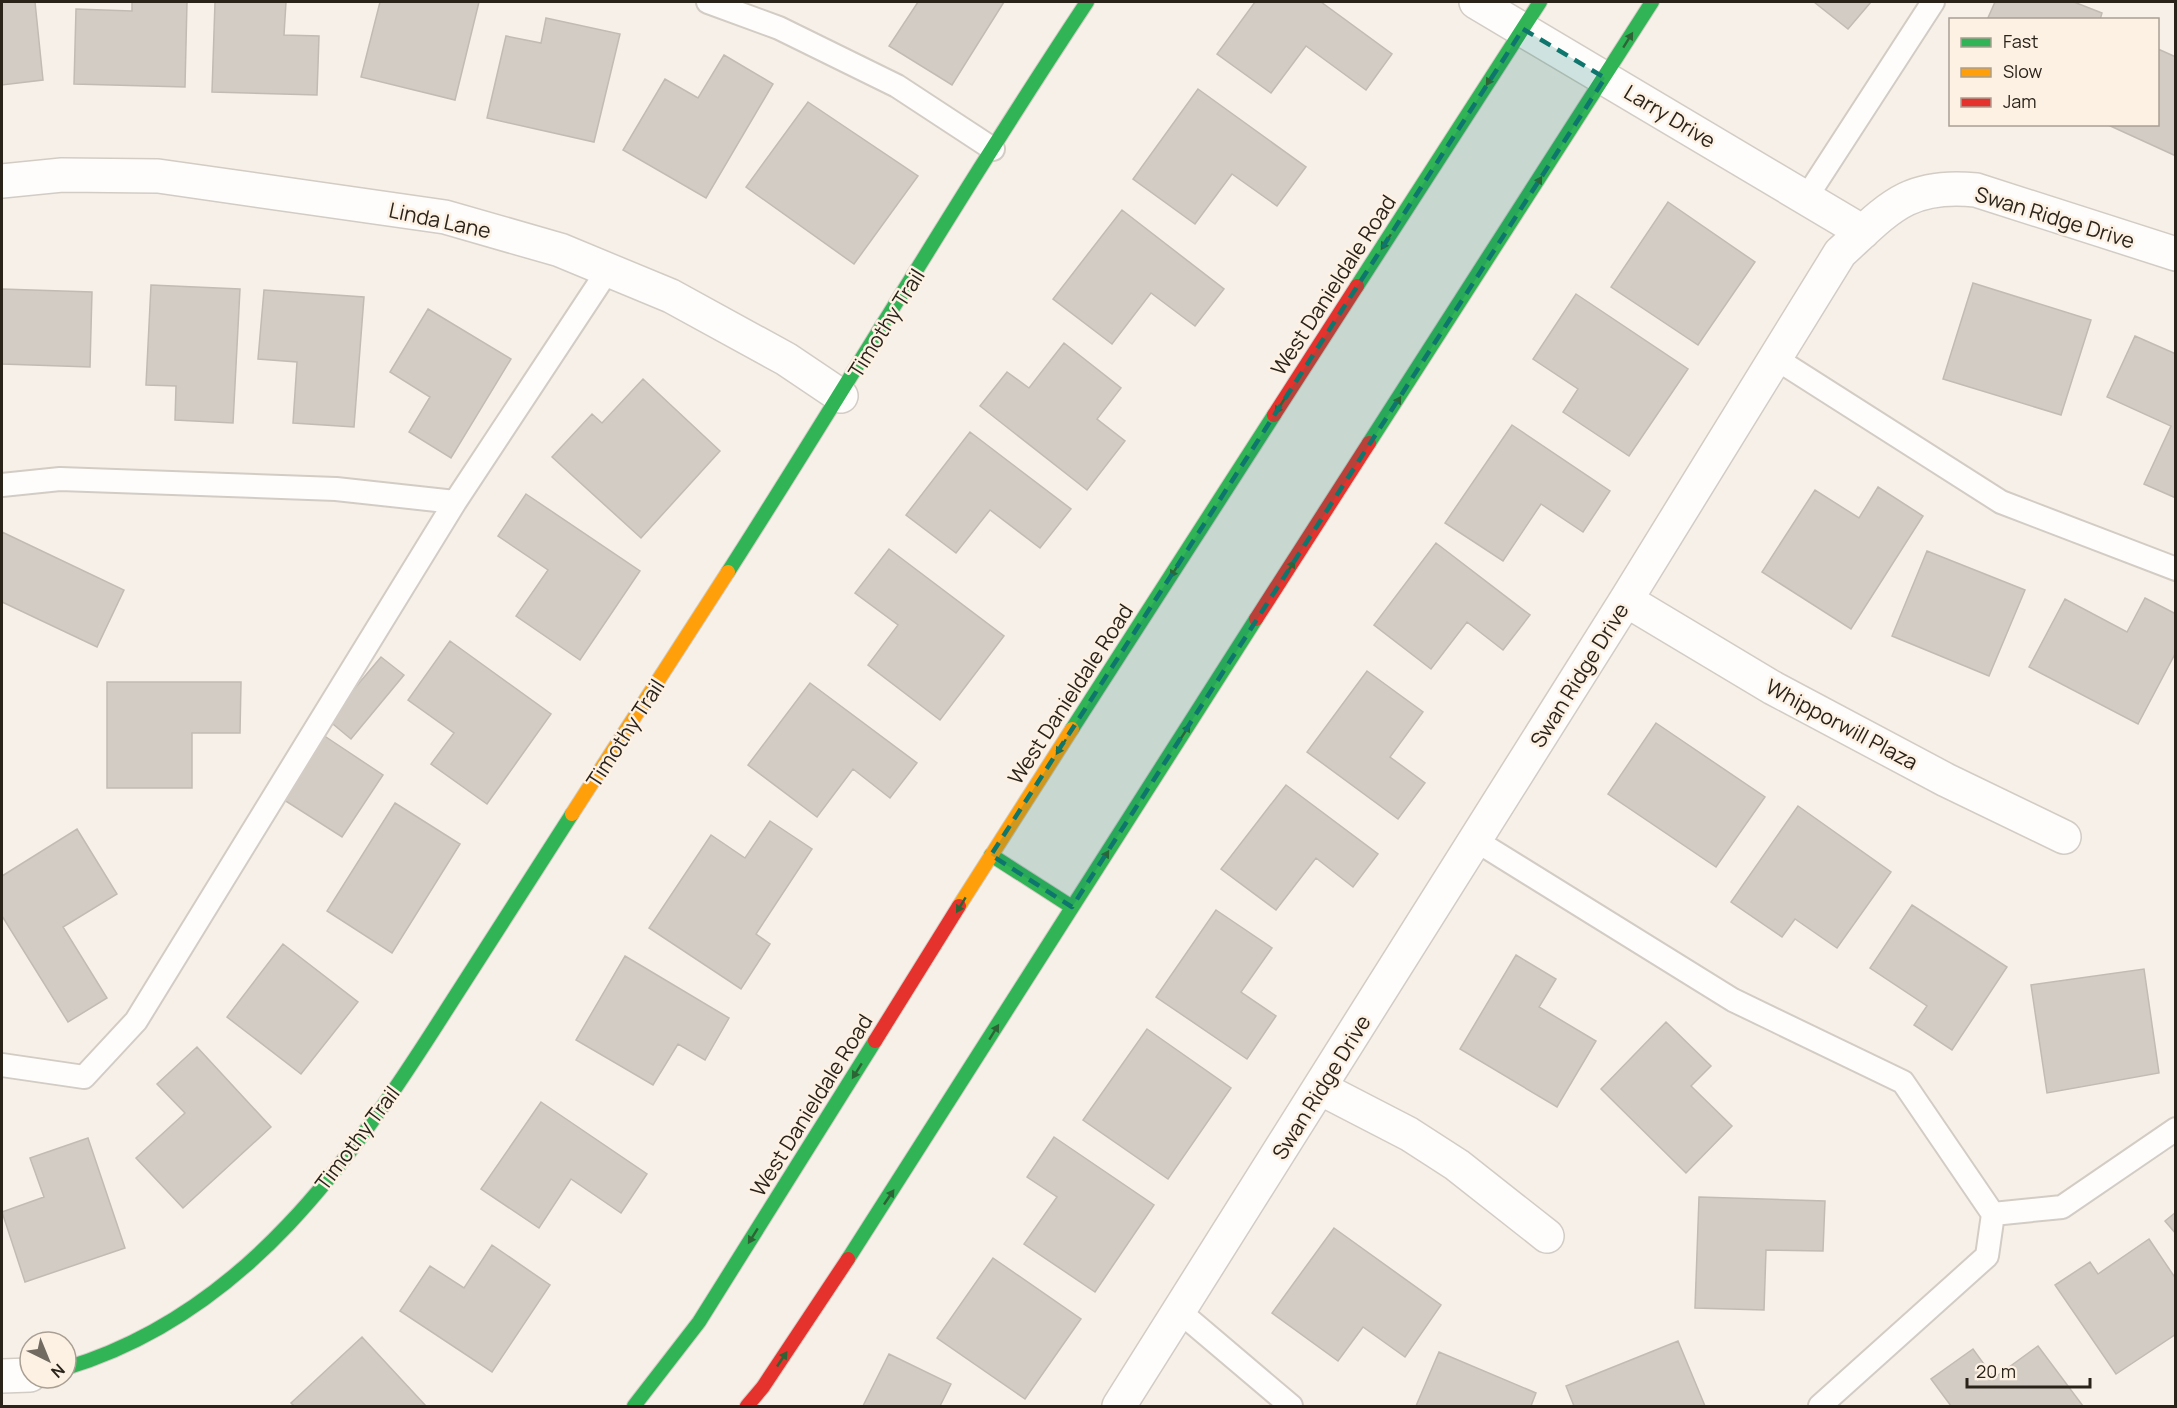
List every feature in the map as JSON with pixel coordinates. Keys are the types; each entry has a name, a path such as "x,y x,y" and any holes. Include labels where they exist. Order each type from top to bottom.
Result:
{"main road":[{"name":"Timothy Trail","path":"78,1365 94,1362 153,1335 210,1293 280,1234 343,1163 409,1069 841,396 993,149 1087,2"},
{"path":"747,1407 763,1387 918,1154 1072,907 1652,2"},
{"name":"West Danieldale Road","path":"633,1407 699,1322 991,855 1531,15"},
{"path":"991,855 1072,907"}],"street":[{"name":"Larry Drive","path":"1476,2 1531,15 1605,78 1863,232"},
{"name":"Linda Lane","path":"2,181 62,175 158,176 279,191 445,217 560,250 671,296 786,359 841,396"},
{"name":"Swan Ridge Drive","path":"1119,1407 1626,600 1840,253 1887,209 1917,192 1947,187 1976,190 2175,254"},
{"name":"Whipporwill Plaza","path":"1626,600 1773,688 1946,780 2064,837"},
{"path":"1320,1088 1409,1134 1438,1152 1546,1236"},
{"path":"2,1376 18,1376"}],"lane":[{"path":"708,2 779,28 897,86 993,149"},
{"path":"1806,198 1933,2"},
{"path":"2,1065 84,1077 136,1021 455,502 608,270"},
{"path":"1775,358 2001,502 2175,569"},
{"path":"2,485 60,478 336,489 455,502"},
{"path":"1475,840 1733,1000 1903,1082 1993,1214 1987,1256 1820,1407"},
{"path":"1993,1214 2062,1207 2175,1129"},
{"path":"1179,1311 1291,1407"}],"highlighted area":[{"path":"1523,29 1605,78 1072,907 991,855"}],"building":[{"path":"2,2 35,2 43,80 2,85"},
{"path":"132,2 187,2 185,87 74,84 76,9 132,11"},
{"path":"215,2 286,2 284,35 319,36 317,95 212,92"},
{"path":"380,2 479,2 455,100 361,77"},
{"path":"918,2 1004,2 952,85 889,46"},
{"path":"1255,2 1321,2 1392,54 1366,90 1306,46 1271,93 1217,54"},
{"path":"1814,2 1871,2 1848,29"},
{"path":"1995,2 2074,2 2102,13 2101,18 1988,18"},
{"path":"546,18 620,34 594,142 487,118 506,36 541,43"},
{"path":"2159,49 2176,57 2176,156 2110,126 2159,126"},
{"path":"724,55 773,84 706,198 623,150 665,79 698,98"},
{"path":"1198,89 1306,167 1277,206 1232,174 1195,224 1133,179"},
{"path":"808,102 918,176 854,264 746,187"},
{"path":"1668,202 1755,262 1698,345 1611,287"},
{"path":"1122,210 1224,289 1195,326 1151,293 1112,344 1053,299"},
{"path":"1973,283 2091,320 2061,415 1943,379"},
{"path":"151,285 240,289 233,423 175,420 176,386 146,385"},
{"path":"2,289 92,292 90,367 2,364"},
{"path":"264,290 364,297 354,427 293,423 297,362 258,359"},
{"path":"1576,294 1688,369 1629,456 1563,412 1578,389 1533,359"},
{"path":"428,309 511,359 451,458 409,432 430,397 390,372"},
{"path":"2135,336 2176,354 2176,498 2144,484 2171,426 2107,397"},
{"path":"1064,343 1121,388 1097,419 1125,441 1087,490 980,406 1007,372 1029,388"},
{"path":"643,379 720,451 641,538 552,457 592,414 602,423"},
{"path":"1512,425 1610,491 1583,532 1541,504 1503,561 1445,523"},
{"path":"970,432 1071,509 1040,548 990,510 956,553 906,515"},
{"path":"1878,487 1923,516 1851,629 1762,572 1815,490 1859,518"},
{"path":"526,494 640,571 580,660 516,616 548,570 498,536"},
{"path":"2,532 124,590 97,647 2,602"},
{"path":"1436,543 1530,615 1503,650 1467,622 1431,669 1374,625"},
{"path":"889,549 1004,636 940,720 868,665 898,625 855,593"},
{"path":"1927,551 2025,590 1989,676 1892,636"},
{"path":"2145,598 2176,614 2176,652 2138,724 2029,667 2065,599 2127,632"},
{"path":"450,641 551,714 487,804 431,764 454,733 408,700"},
{"path":"381,657 404,675 351,739 328,720"},
{"path":"1367,671 1423,712 1390,757 1425,783 1398,819 1307,752"},
{"path":"107,682 241,682 240,733 192,733 192,788 107,788"},
{"path":"810,683 917,763 890,798 853,769 817,817 748,765"},
{"path":"1656,723 1765,797 1716,867 1608,794"},
{"path":"323,735 383,775 342,837 281,798"},
{"path":"1286,785 1378,854 1353,887 1316,858 1276,910 1221,869"},
{"path":"395,803 460,844 392,953 327,911"},
{"path":"1798,806 1891,872 1837,948 1795,919 1782,937 1731,902"},
{"path":"770,821 812,849 756,934 770,944 741,989 649,928 711,835 745,858"},
{"path":"77,829 117,894 63,927 107,998 68,1022 2,916 2,876"},
{"path":"1912,905 2007,967 1952,1050 1914,1025 1927,1006 1870,968"},
{"path":"1216,910 1272,948 1241,992 1276,1016 1247,1059 1156,997"},
{"path":"283,944 358,1002 301,1074 227,1017"},
{"path":"1516,955 1556,979 1539,1007 1596,1041 1557,1107 1460,1049"},
{"path":"625,956 729,1018 705,1060 678,1044 653,1085 576,1040"},
{"path":"2144,969 2159,1073 2047,1093 2031,985"},
{"path":"1666,1022 1711,1066 1691,1086 1732,1126 1686,1173 1601,1089"},
{"path":"1147,1029 1231,1088 1168,1179 1083,1120"},
{"path":"197,1047 271,1127 183,1208 136,1158 185,1113 157,1084"},
{"path":"541,1102 647,1174 621,1213 571,1179 539,1228 481,1189"},
{"path":"1054,1137 1154,1205 1095,1292 1024,1244 1057,1197 1027,1177"},
{"path":"88,1138 125,1248 25,1282 2,1212 44,1197 30,1158"},
{"path":"1699,1197 1825,1201 1823,1251 1766,1250 1764,1310 1695,1308"},
{"path":"2176,1212 2176,1234 2165,1221"},
{"path":"1334,1228 1441,1305 1405,1357 1363,1327 1338,1361 1272,1313"},
{"path":"2149,1239 2176,1279 2176,1334 2116,1374 2055,1285 2090,1262 2098,1274"},
{"path":"492,1245 550,1285 492,1372 400,1311 430,1266 464,1288"},
{"path":"993,1258 1081,1319 1025,1399 937,1338"},
{"path":"362,1337 426,1406 294,1406 291,1403"},
{"path":"1678,1341 1705,1406 1574,1406 1566,1386"},
{"path":"2038,1346 2083,1406 1951,1406 1931,1379 1973,1349 1994,1378"},
{"path":"1439,1352 1536,1393 1531,1406 1416,1406"},
{"path":"889,1354 951,1384 940,1406 863,1406"}],"traffic: fast":[{"path":"728,572 996,143 1087,2"},
{"path":"1357,286 1540,2"},
{"path":"1369,443 1652,2"},
{"path":"1072,729 1274,415"},
{"path":"848,1259 1256,619"},
{"path":"78,1363 130,1343 188,1310 240,1270 288,1225 332,1175 372,1121 410,1066 572,814"},
{"path":"991,855 1072,907"},
{"path":"634,1406 699,1322 875,1041"}],"traffic: slow":[{"path":"572,814 728,572"},
{"path":"959,906 1072,729"}],"traffic: jam":[{"path":"1274,415 1357,286"},
{"path":"1256,619 1369,443"},
{"path":"875,1041 959,906"},
{"path":"747,1406 763,1387 848,1259"}]}
